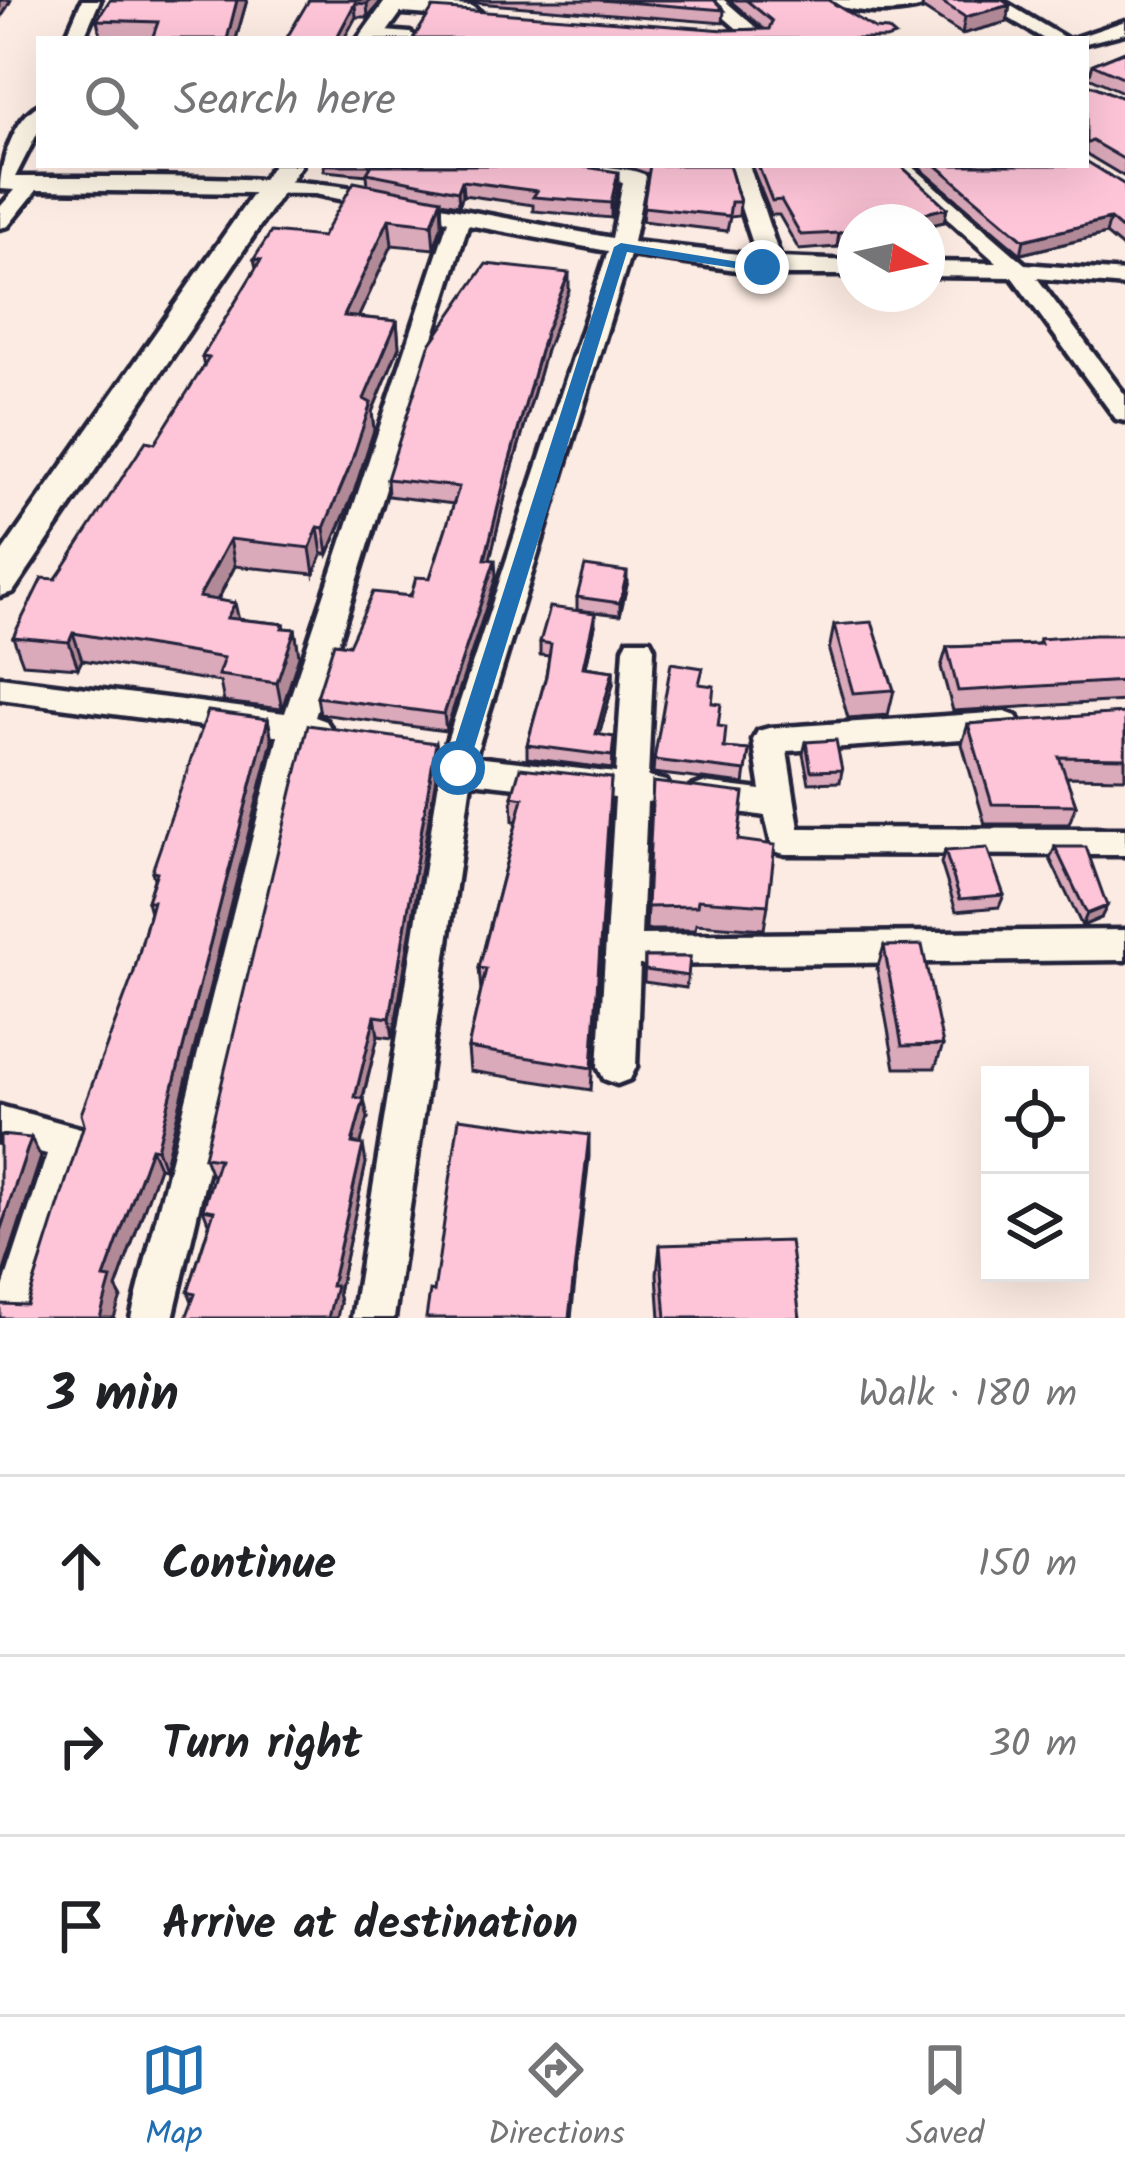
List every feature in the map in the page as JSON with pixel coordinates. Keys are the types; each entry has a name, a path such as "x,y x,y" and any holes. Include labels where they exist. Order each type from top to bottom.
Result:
{"street":[{"path":"75,36 91,0"},
{"path":"830,0 887,6 930,0"},
{"path":"830,0 872,29"},
{"path":"987,0 1053,36"},
{"path":"708,1 758,36"},
{"path":"373,36 397,4 501,14"},
{"path":"1115,29 1125,43"},
{"path":"718,32 751,36"},
{"path":"36,117 1,183 281,175 315,188 621,247 772,268 837,268"},
{"path":"373,1318 452,755 621,247 634,177 569,168"},
{"path":"739,168 772,268"},
{"path":"901,168 1018,270 1125,412"},
{"path":"2,578 281,175"},
{"path":"0,221 31,184"},
{"path":"152,1318 296,727 460,217"},
{"path":"945,269 1125,279"},
{"path":"617,1067 639,648"},
{"path":"0,688 343,733"},
{"path":"1030,722 770,740 785,841 1125,842"},
{"path":"452,755 635,788 780,805"},
{"path":"625,950 1125,945"},
{"path":"0,1124 70,1142 14,1318"}],"building":[{"path":"110,0 237,0 228,36 153,36 158,22 97,20"},
{"path":"309,0 370,0 355,3 338,36 288,36"},
{"path":"600,0 714,0 724,10"},
{"path":"746,0 828,0 895,36 415,36 433,8 725,30 769,29 772,21"},
{"path":"939,0 1002,0 1010,5 965,17"},
{"path":"1125,51 1125,78 1093,64"},
{"path":"1089,84 1125,99 1125,160 1092,141"},
{"path":"1089,163 1125,185 1125,232 1110,219 1024,240 940,168 1089,168"},
{"path":"370,168 618,172 611,203 533,197 537,191 462,181 458,191 367,173"},
{"path":"650,168 730,168 740,202 731,202 729,216 643,207"},
{"path":"759,168 903,168 943,204 837,204 837,233 801,235 781,200 772,201"},
{"path":"354,182 441,199 432,224 389,219 344,316 397,321 364,399 371,403 350,466 324,528 318,527 310,548 230,539 199,597 235,603 227,618 295,629 277,683 218,675 224,658 73,633 69,642 13,637 42,578 56,579 146,441 155,443 209,358 202,357 261,260 254,259 271,232 322,237"},
{"path":"486,264 569,273 545,333 509,463 485,559 495,560 444,714 317,697 334,643 349,645 373,592 411,596 416,577 430,578 459,487 387,479 429,346"},
{"path":"585,566 627,572 620,603 577,597"},
{"path":"550,607 595,613 583,667 613,671 596,734 614,737 612,756 527,745 546,676 551,644 540,642"},
{"path":"872,622 894,690 853,693 834,625"},
{"path":"1125,635 1125,681 958,691 947,647 1041,644 1039,639"},
{"path":"671,663 703,668 699,684 714,686 712,703 721,704 718,726 726,727 724,748 749,750 746,771 654,760"},
{"path":"208,711 268,719 157,1149 151,1148 104,1278 111,1279 100,1318 0,1318 0,1304 27,1305 84,1124 81,1114 134,972 153,901 147,901 157,872 152,871"},
{"path":"1125,713 1125,758 1059,757 1076,805 992,804 968,724"},
{"path":"308,725 436,743 390,1018 375,1016 355,1097 364,1099 352,1143 363,1145 331,1286 336,1286 328,1318 186,1318 195,1294 188,1292 214,1211 203,1209 219,1159 204,1157"},
{"path":"836,740 842,770 811,771 806,742"},
{"path":"520,768 611,778 592,1068 468,1048 486,969 479,968 523,798 512,796"},
{"path":"653,782 744,793 738,840 775,845 768,905 698,900 697,906 647,907"},
{"path":"1055,847 1086,847 1107,906 1087,914"},
{"path":"987,848 1004,895 960,899 945,851"},
{"path":"922,945 943,1045 902,1046 884,946"},
{"path":"645,957 690,957 688,976 645,970"},
{"path":"459,1118 589,1135 569,1318 426,1318 430,1291 434,1292"},
{"path":"0,1135 31,1138 0,1231"},
{"path":"790,1241 800,1318 666,1318 660,1245"}],"route":[{"path":"458,768 621,247 762,267"}]}
